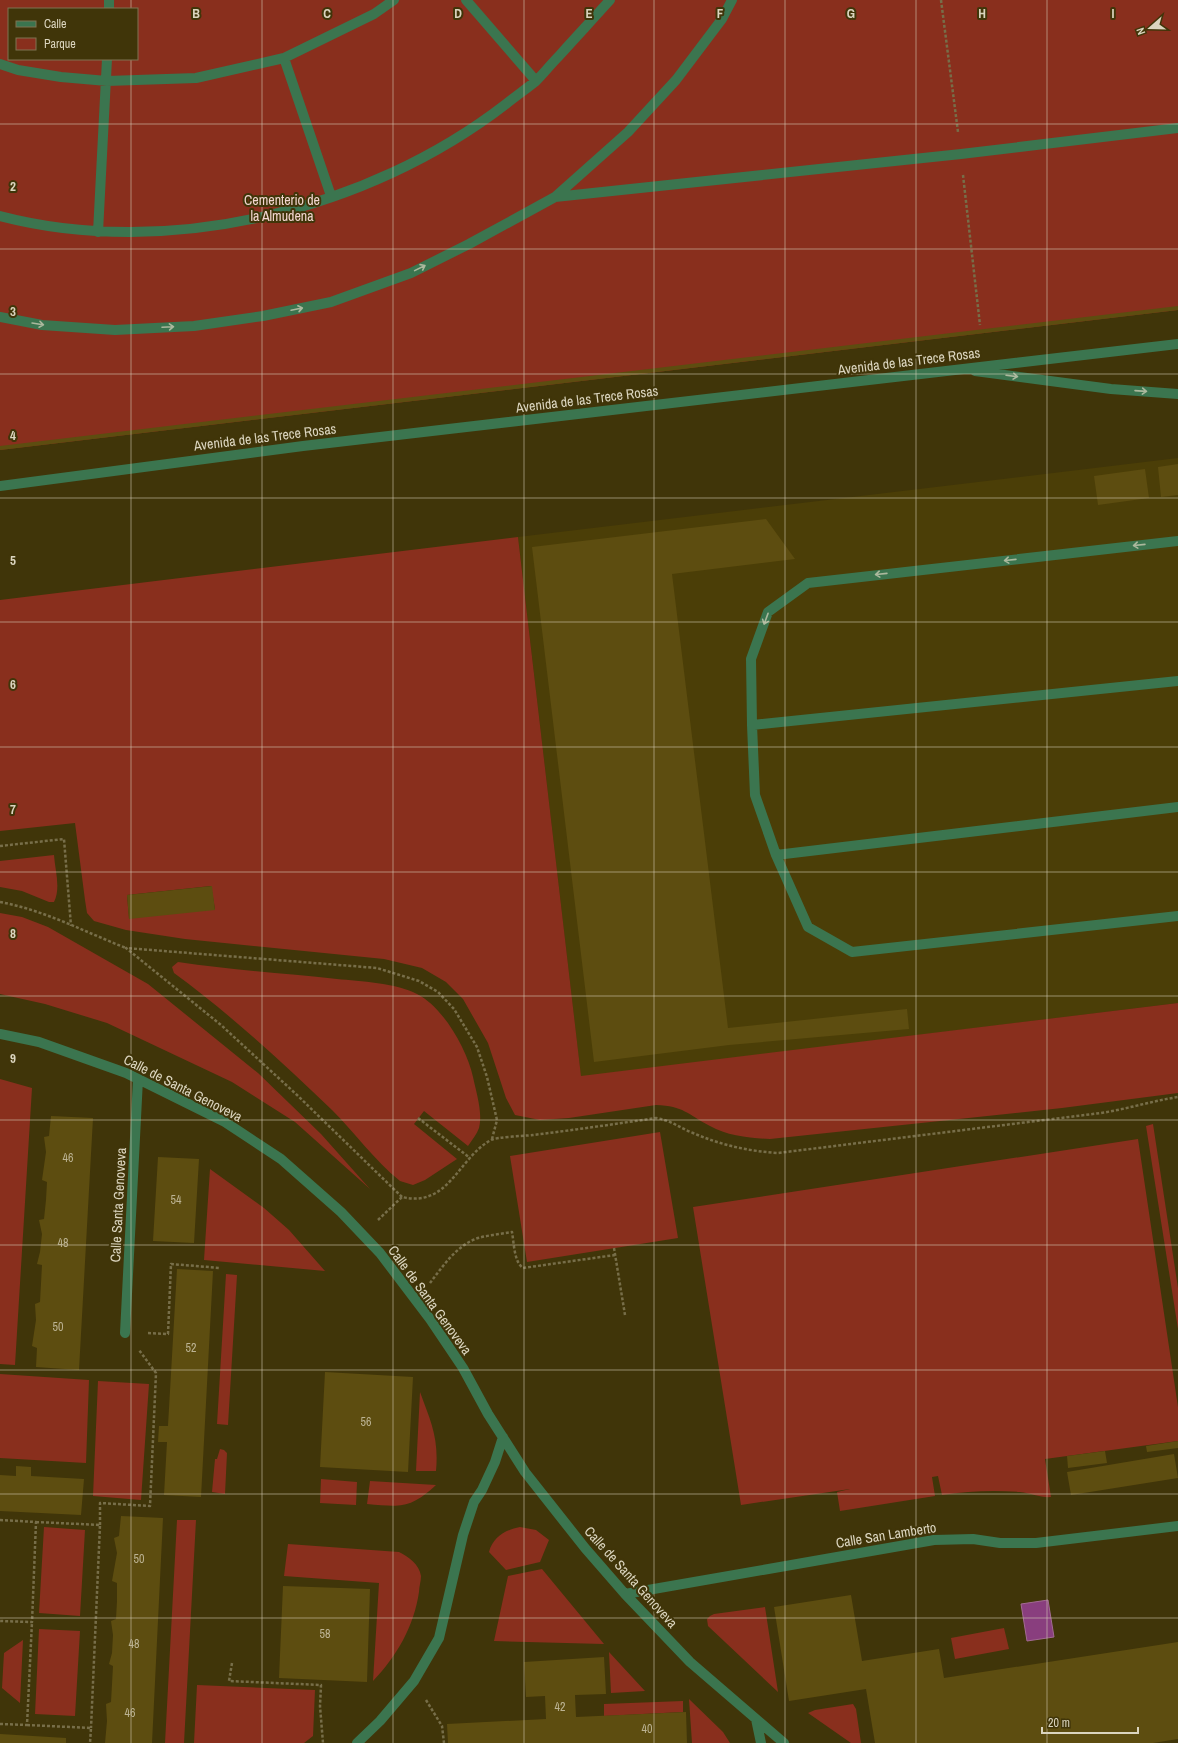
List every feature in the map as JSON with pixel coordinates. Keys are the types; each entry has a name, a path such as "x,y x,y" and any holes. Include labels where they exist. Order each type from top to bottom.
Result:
{"street":[{"path":"0,64 18,70 61,77 107,81 196,78 284,58 374,14 394,0"},
{"path":"466,0 536,81"},
{"path":"0,216 53,227 98,232 160,232 201,227 286,211 331,196 376,180 428,155 488,118 536,81 610,0"},
{"path":"0,317 42,325 115,330 201,325 263,316 331,302 411,273 555,197 628,132 676,80 722,19 732,0"},
{"path":"284,58 331,196"},
{"path":"98,232 107,60"},
{"path":"555,197 961,154 1178,128"},
{"name":"Avenida de las Trece Rosas","path":"0,486 311,445 1178,344"},
{"path":"959,369 1111,389 1178,394"},
{"path":"1178,541 808,583 768,612 751,659 755,795 776,855 808,927 852,952 1178,916"},
{"path":"752,725 1178,681"},
{"path":"776,855 1178,807"},
{"name":"Calle de Santa Genoveva","path":"0,1034 39,1042 126,1073 225,1122 281,1159 341,1212 380,1253 430,1318 463,1368 525,1472 585,1548 625,1594 690,1662 784,1743"},
{"name":"Calle Santa Genoveva","path":"125,1333 138,1079"},
{"path":"357,1743 380,1721 414,1681 439,1638 463,1535 474,1502 482,1490 495,1462 503,1437"},
{"name":"Calle San Lamberto","path":"625,1594 934,1540 973,1539 1000,1543 1036,1543 1178,1526"},
{"path":"756,1719 761,1743"}],"path":[{"path":"0,846 64,839 71,926"},
{"path":"0,902 13,904 126,948 221,1025 297,1095 402,1197 412,1200 426,1198 441,1191 476,1151 492,1139 554,1133 656,1118 666,1119 691,1132 724,1145 754,1152 778,1153 1101,1113 1132,1108 1148,1102 1178,1097"},
{"path":"126,948 377,968 419,981 438,992 454,1009 477,1048 487,1076 498,1120 492,1139"},
{"path":"418,1118 470,1158"},
{"path":"362,1235 402,1197"},
{"path":"416,1301 454,1253 465,1244 478,1238 512,1232 518,1263 527,1268 615,1255"},
{"path":"614,1248 625,1315"},
{"path":"125,1333 168,1334 171,1264 220,1268"},
{"path":"90,1743 100,1503 150,1506 156,1373 125,1333"},
{"path":"0,1520 100,1525"},
{"path":"27,1725 36,1522"},
{"path":"0,1621 32,1622"},
{"path":"232,1663 229,1681 321,1685 320,1706 322,1743"},
{"path":"414,1681 442,1726 444,1743"},
{"path":"0,1724 91,1728"}],"shaded area":[{"path":"1178,458 1178,1003 581,1077 518,537"},
{"path":"1048,1600 1054,1637 1027,1641 1021,1604"}],"green space":[{"name":"Cementerio de la Almudena","path":"0,0 1178,0 1178,310 0,450"},
{"path":"518,537 581,1076 1178,1003 1178,1093 1062,1108 770,1139 747,1137 724,1132 710,1126 685,1111 673,1107 656,1105 569,1118 540,1120 515,1115 506,1098 488,1043 463,999 446,982 422,968 384,959 185,939 126,930 94,921 87,913 75,823 0,831 0,600","holes":["211,886 215,909 129,918 127,895"]},
{"path":"54,855 57,891 54,902 49,902 22,891 0,887 0,861"},
{"path":"0,913 22,917 48,927 148,984 258,1073 321,1134 370,1189 295,1122 232,1082 107,1023 45,1004 0,994"},
{"path":"178,962 378,983 399,987 417,994 427,1000 445,1019 460,1042 470,1066 480,1109 480,1122 477,1132 468,1146 424,1111 414,1124 457,1159 425,1180 413,1185 400,1181 382,1165 332,1110 294,1074 235,1022 174,973 172,967"},
{"path":"0,1079 32,1088 15,1365 0,1364"},
{"path":"1153,1124 1178,1288 1178,1329 1146,1126"},
{"path":"660,1132 678,1238 527,1262 510,1156"},
{"path":"1138,1139 1178,1407 1178,1441 1045,1459 1051,1497 1043,1497 1020,1492 1000,1491 942,1495 938,1476 932,1477 935,1496 840,1511 837,1492 850,1489 741,1505 693,1207"},
{"path":"210,1169 264,1208 289,1230 325,1271 204,1260"},
{"path":"226,1274 237,1275 228,1425 217,1424"},
{"path":"0,1374 89,1380 86,1463 0,1458"},
{"path":"98,1381 149,1384 141,1500 93,1496"},
{"path":"420,1392 431,1421 435,1439 437,1459 436,1471 416,1471"},
{"path":"220,1449 227,1453 225,1494 212,1492 215,1459 217,1459"},
{"path":"321,1479 357,1482 356,1505 320,1503"},
{"path":"370,1481 436,1485 419,1499 404,1505 388,1506 367,1504"},
{"path":"177,1520 196,1520 184,1743 165,1743"},
{"path":"44,1527 85,1530 80,1616 39,1613"},
{"path":"520,1527 536,1530 549,1540 540,1562 506,1570 489,1552 493,1542 500,1535 509,1530"},
{"path":"288,1544 399,1552 416,1564 421,1576 417,1605 409,1629 397,1651 373,1681 379,1583 284,1576"},
{"path":"542,1569 604,1644 494,1641 508,1576"},
{"path":"765,1607 778,1692 708,1626 707,1619 714,1614"},
{"path":"1004,1628 1009,1649 955,1659 951,1638"},
{"path":"39,1629 80,1631 75,1716 35,1714"},
{"path":"23,1640 20,1703 2,1688 4,1653"},
{"path":"609,1652 645,1691 611,1693"},
{"path":"197,1685 315,1690 313,1736 304,1743 194,1743"},
{"path":"689,1699 723,1732 730,1743 692,1743"},
{"path":"683,1701 683,1712 604,1716 604,1704"},
{"path":"853,1704 856,1709 861,1743 851,1743 808,1713 815,1710"}],"building":[{"path":"1178,306 1178,310 0,450 0,446"},
{"path":"1178,464 1178,495 1161,497 1158,467"},
{"path":"1145,469 1149,498 1098,505 1094,476"},
{"path":"766,519 795,559 672,574 728,1028 907,1009 909,1029 729,1045 594,1062 532,547"},
{"path":"212,886 215,910 129,919 127,895"},
{"path":"51,1116 93,1118 79,1370 36,1367 37,1348 32,1346 36,1320 35,1304 40,1302 42,1265 37,1264 42,1234 39,1220 44,1219 46,1200 47,1182 42,1180 46,1152 44,1137 49,1136"},
{"path":"158,1157 199,1159 194,1243 153,1241"},
{"path":"177,1269 213,1271 201,1497 164,1495 167,1442 158,1442 159,1426 168,1426"},
{"path":"325,1372 413,1377 408,1472 320,1467"},
{"path":"1178,1441 1178,1448 1147,1452 1146,1446"},
{"path":"1105,1451 1107,1463 1068,1468 1067,1456"},
{"path":"1174,1454 1178,1478 1071,1495 1067,1472"},
{"path":"16,1466 31,1467 31,1476 84,1479 81,1515 0,1511 0,1475 16,1476"},
{"path":"121,1516 163,1518 152,1743 105,1743 107,1721 106,1704 111,1702 113,1666 109,1664 112,1653 113,1635 111,1621 116,1619 117,1601 117,1583 112,1581 117,1553 114,1538 119,1536"},
{"path":"283,1586 370,1589 367,1682 279,1678"},
{"path":"851,1595 862,1661 939,1649 944,1678 1178,1642 1178,1739 1153,1743 875,1743 866,1689 789,1701 774,1607"},
{"path":"604,1657 606,1694 575,1695 576,1717 686,1712 687,1743 448,1743 447,1724 546,1719 545,1696 526,1697 524,1662"},
{"path":"0,1734 66,1738 66,1743 0,1743"}]}
